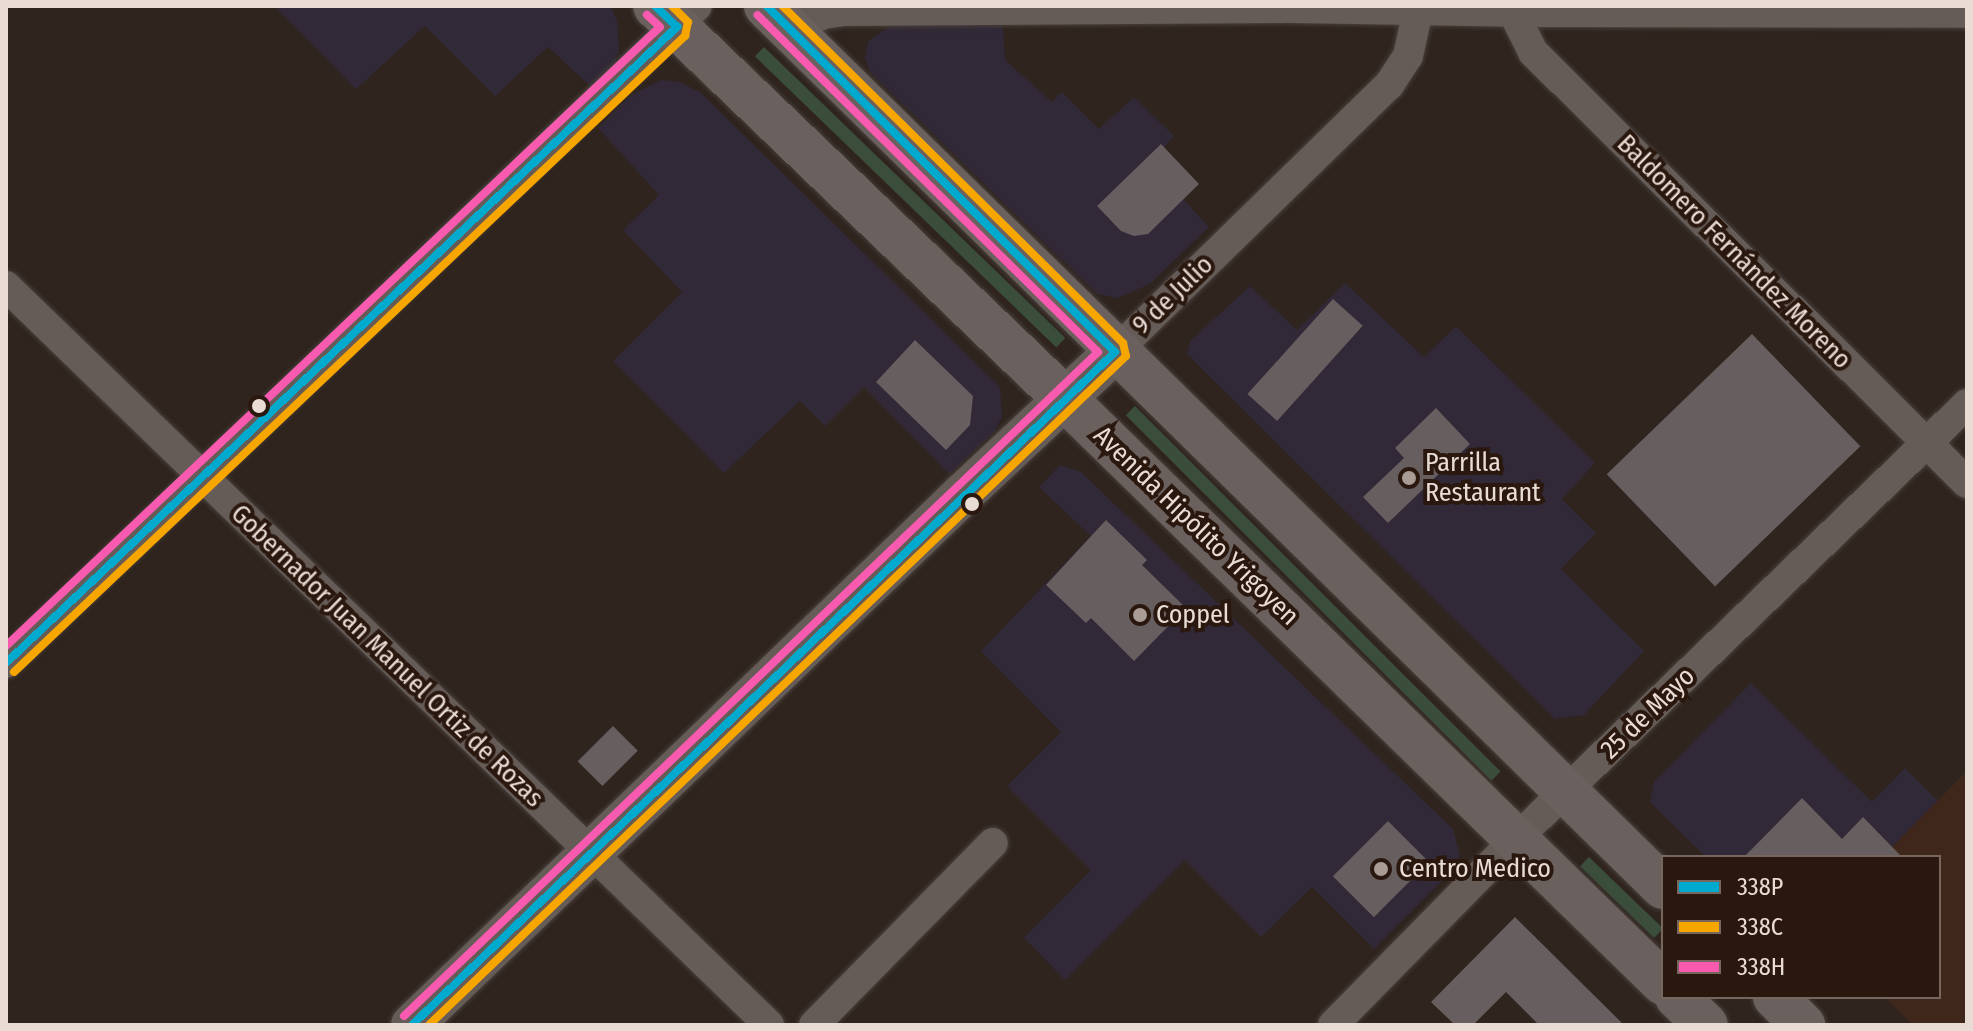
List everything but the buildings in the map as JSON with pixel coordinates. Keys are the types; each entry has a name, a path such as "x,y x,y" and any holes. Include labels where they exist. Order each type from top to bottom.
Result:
{"main road":[{"name":"Avenida Hipólito Yrigoyen","path":"677,13 1065,399 1661,981"},
{"path":"778,17 1115,352 1661,885"},
{"path":"1679,999 1706,1025"},
{"path":"1777,999 1803,1025"}],"street":[{"path":"778,17 845,11 1293,7 1513,12 1958,11"},
{"name":"9 de Julio","path":"412,1025 1115,352 1389,85 1408,56 1418,10"},
{"name":"Baldomero Fernández Moreno","path":"1513,12 1533,52 1967,483"},
{"path":"6,663 677,13"},
{"name":"Gobernador Juan Manuel Ortiz de Rozas","path":"6,286 769,1025"},
{"name":"25 de Mayo","path":"1333,1025 1515,840 1967,404"},
{"path":"814,1025 993,843"}],"shaded area":[{"path":"274,6 610,6 617,20 619,51 614,64 591,87 548,47 495,96 425,26 356,89"},
{"path":"893,24 1003,26 1005,60 1052,102 1062,92 1099,129 1134,97 1174,136 1150,163 1209,227 1150,284 1117,298 1097,294 870,72 865,58 868,41"},
{"path":"661,80 679,82 700,92 1000,387 1002,417 994,432 949,474 864,387 825,426 800,401 724,473 613,361 682,292 623,230 659,195 598,128 630,96"},
{"path":"1345,283 1424,357 1456,326 1595,463 1562,499 1596,533 1561,569 1644,651 1584,715 1555,719 1187,354 1190,341 1250,286 1297,330"},
{"path":"1060,465 1081,472 1453,829 1460,855 1451,872 1374,949 1312,887 1261,937 1185,860 1065,980 1024,938 1091,870 1007,786 1061,732 981,651 1091,536 1039,487"},
{"path":"1751,683 1872,802 1905,768 1938,801 1884,855 1704,855 1650,802 1654,782"},
{"path":"1967,771 1967,1025 1913,1025 1887,999 1941,999 1941,855 1884,855"}],"green space":[{"path":"764,47 1065,338 1056,347 755,56"},
{"path":"1135,406 1501,772 1491,781 1126,415"},
{"path":"1589,857 1661,927 1661,931 1654,938 1580,866"}],"transit line":[{"name":"338P","path":"6,663 677,27 655,6"},
{"name":"338C","path":"14,672 685,36 688,22 672,6"},
{"name":"338P","path":"412,1025 1115,352 766,6"},
{"name":"338C","path":"429,1025 1126,356 1123,343 783,6"},
{"name":"338H","path":"6,646 660,27 647,15"},
{"name":"338H","path":"404,1016 1098,352 758,15"}],"place":[{"name":"Parrilla Restaurant","path":"1409,478"},
{"name":"Coppel","path":"1140,615"},
{"name":"Centro Medico","path":"1381,869"}]}
